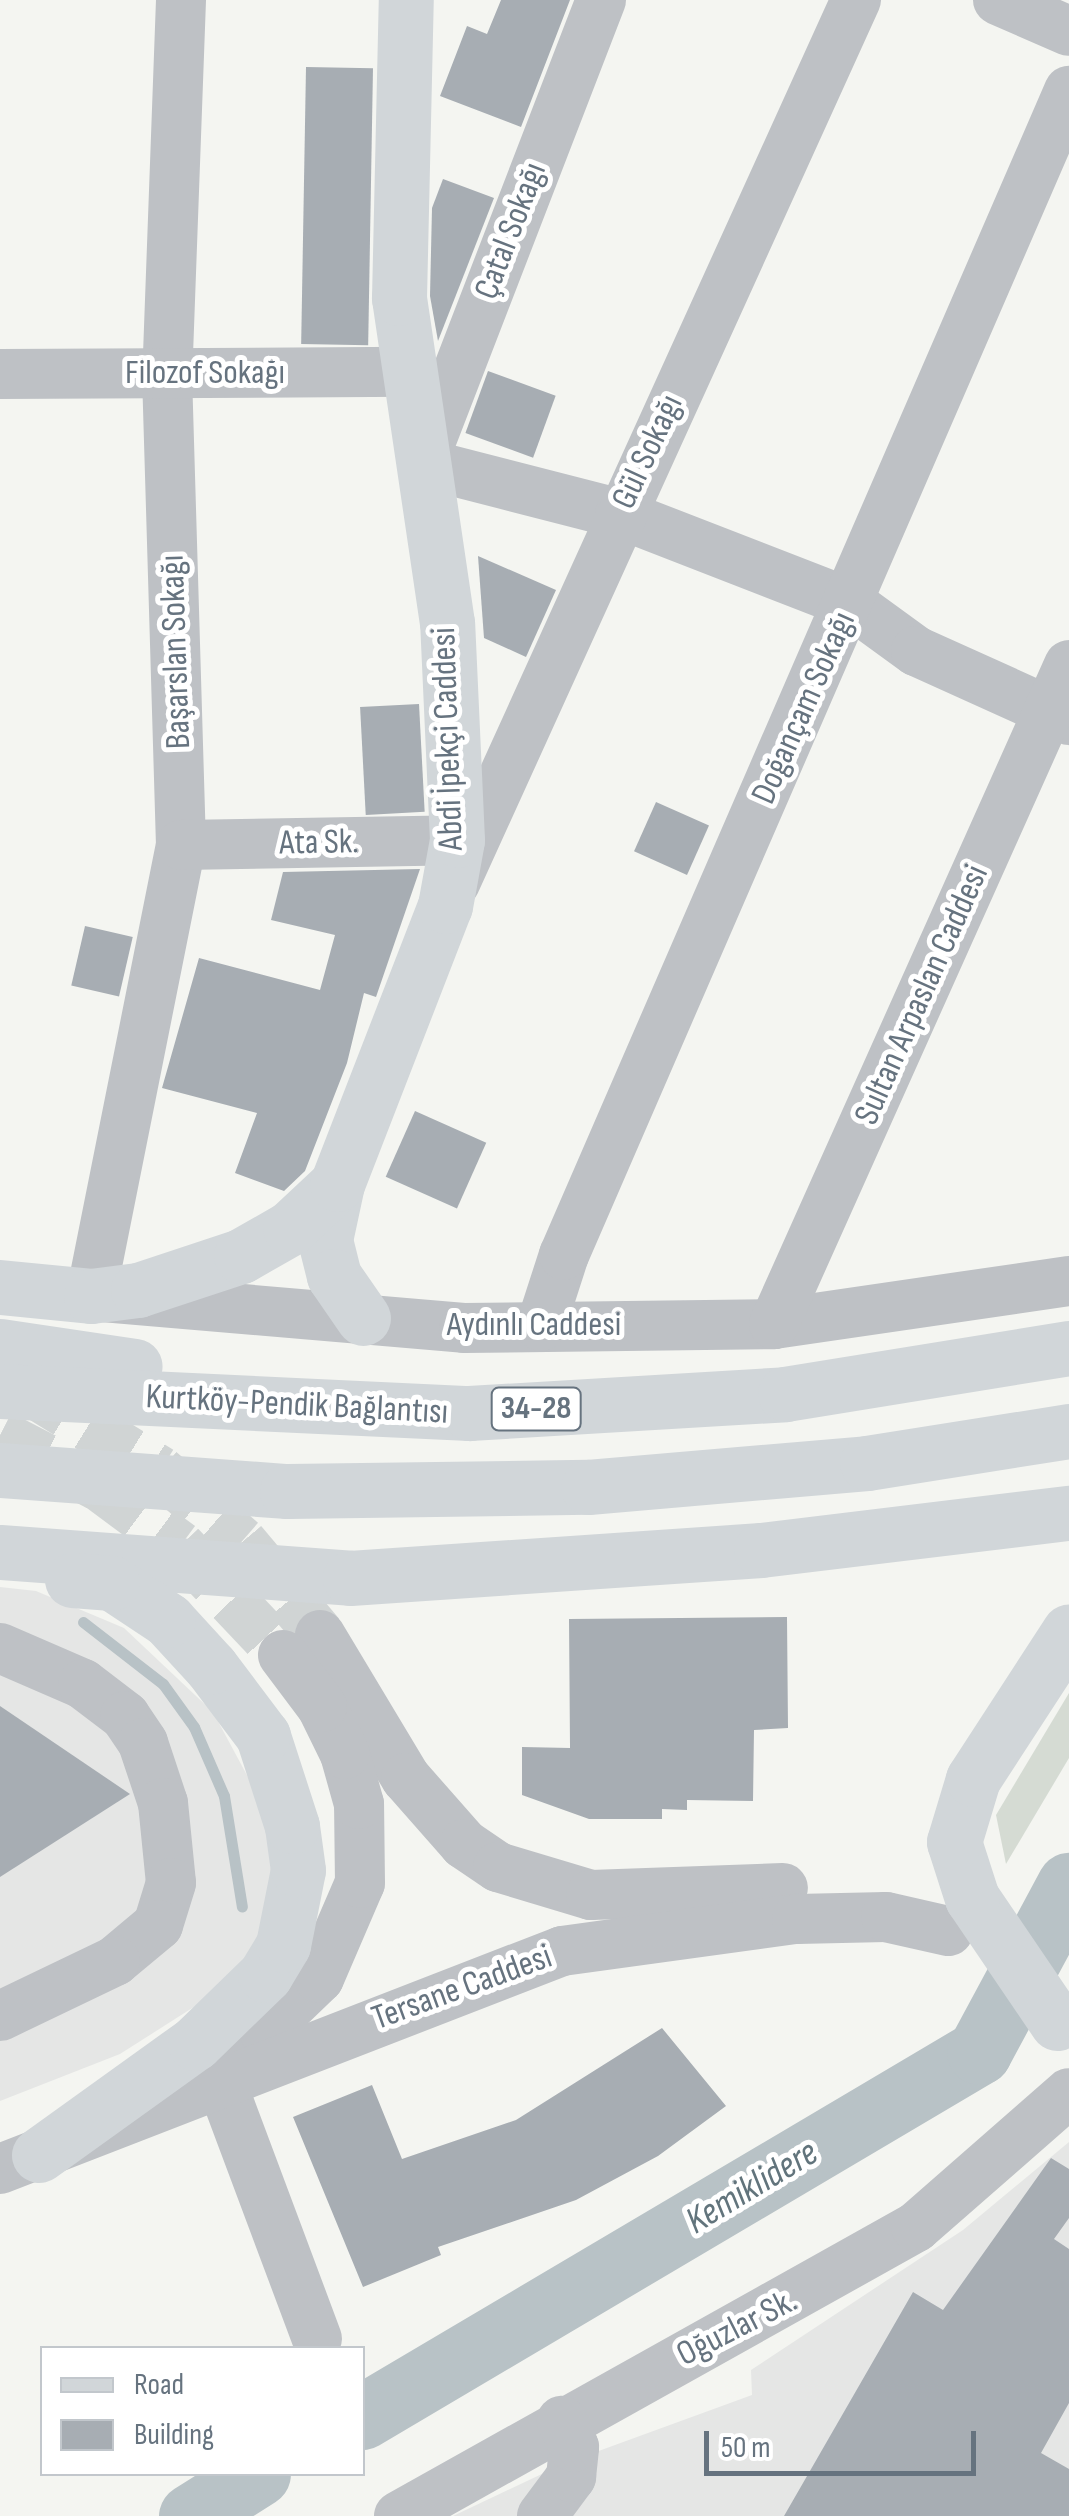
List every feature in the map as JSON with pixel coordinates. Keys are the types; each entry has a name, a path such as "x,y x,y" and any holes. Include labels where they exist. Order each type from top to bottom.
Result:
{"main road":[{"name":"Abdi İpekçi Caddesi","path":"91,1296 138,1290 241,1256 290,1228 337,1184 446,906 456,840 447,624 398,298 406,0"},
{"path":"337,1184 325,1240 334,1276 363,1318"},
{"name":"Aydınlı Caddesi","path":"0,1286 91,1296"},
{"path":"0,1346 470,1414"},
{"name":"Kurtköy-Pendik Bağlantısı","path":"0,1391 470,1414 784,1394 1069,1348"},
{"name":"34-28","path":"0,1470 287,1491 588,1487 867,1463 1069,1430"},
{"path":"0,1552 350,1578 761,1550 1069,1513"},
{"path":"0,1569 112,1584 168,1620 263,1736 292,1826 298,1870 289,1927 266,1976 195,2043 20,2162"},
{"path":"1063,2028 960,1915 957,1867 960,1808 1069,1631"}],"street":[{"name":"Başarslan Sokağı","path":"91,1296 181,845 167,374 180,0"},
{"name":"Çatal Sokağı","path":"422,463 600,0"},
{"name":"Gül Sokağı","path":"446,906 620,514 856,0"},
{"path":"998,0 1069,31"},
{"name":"Doğançam Sokağı","path":"541,1326 564,1255 1069,91"},
{"name":"Filozof Sokağı","path":"0,374 410,372"},
{"path":"422,463 620,514 850,603 916,651 1059,716"},
{"name":"Sultan Arpaslan Caddesi","path":"774,1324 1059,716 1069,665"},
{"name":"Ata Sk.","path":"181,845 456,840"},
{"name":"Aydınlı Caddesi","path":"91,1296 464,1328 774,1324 1068,1280"},
{"path":"112,2126 298,2003 338,1946 355,1904 364,1852 354,1787 302,1645 406,1778 464,1844 498,1867 590,1895 798,1888 866,1894 960,1915"},
{"path":"0,1648 82,1684 125,1716 143,1743 163,1803 172,1883 158,1925 115,1961 0,2016"},
{"name":"Tersane Caddesi","path":"20,2162 517,1964 593,1944 798,1919 960,1915"},
{"path":"221,2082 317,2339"},
{"name":"Oğuzlar Sk.","path":"399,2516 562,2421 916,2227 1064,2101"},
{"path":"542,2516 571,2476 574,2448 562,2421"}],"shaded area":[{"path":"0,1587 36,1591 124,1628 213,1712 249,1779 270,1839 272,1898 257,1941 219,1991 120,2054 0,2101"},
{"path":"1069,1693 1069,1758 1006,1864 996,1815"},
{"path":"1069,2142 1069,2516 453,2516 563,2464 752,2395 751,2370 963,2230"}],"building":[{"path":"501,0 570,0 521,127 440,96 467,26 487,34"},
{"path":"306,67 373,68 368,345 301,344"},
{"path":"443,179 494,198 438,341 430,296 432,208"},
{"path":"488,371 556,396 533,458 465,433"},
{"path":"478,556 556,590 526,657 484,638"},
{"path":"419,704 425,812 366,815 360,707"},
{"path":"656,802 709,826 687,875 634,851"},
{"path":"420,869 376,997 364,993 347,1063 305,1171 284,1191 235,1173 257,1113 162,1088 199,958 320,990 335,935 271,920 283,872"},
{"path":"85,926 133,937 119,996 71,985"},
{"path":"415,1111 486,1143 457,1209 386,1177"},
{"path":"787,1617 788,1728 754,1730 753,1801 687,1800 687,1810 662,1809 662,1819 589,1819 522,1795 522,1747 570,1748 569,1619"},
{"path":"0,1706 130,1794 0,1877"},
{"path":"662,2028 726,2106 658,2156 576,2200 438,2247 441,2255 363,2287 293,2117 372,2085 402,2159 516,2120"},
{"path":"1051,2158 1069,2169 1069,2218 1054,2239 1069,2249 1069,2403 1041,2453 1069,2469 1069,2516 784,2516 913,2292 943,2310"}],"waterway":[{"path":"83,1622 163,1684 194,1727 224,1796 242,1907"},
{"name":"Kemiklidere","path":"365,2415 979,2052 1069,1885"},
{"name":"Kemiklidere","path":"191,2516 255,2476"}],"tunnel":[{"path":"24,1387 160,1471 242,1542 320,1635"},
{"path":"0,1435 99,1486 180,1546 283,1655"}]}
